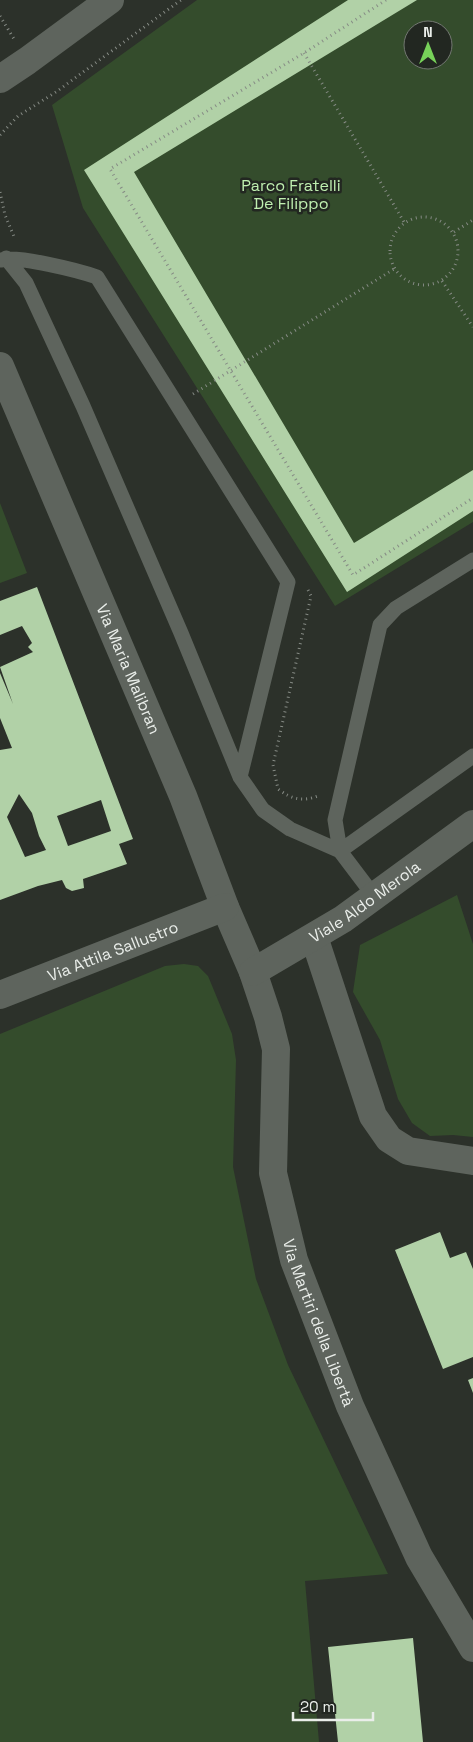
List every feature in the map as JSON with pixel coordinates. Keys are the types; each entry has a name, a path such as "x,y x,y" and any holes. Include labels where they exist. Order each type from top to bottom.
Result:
{"street":[{"path":"0,79 110,0"},
{"name":"Via Maria Malibran","path":"0,366 183,796 225,907 253,972"},
{"name":"Viale Aldo Merola","path":"253,972 343,919 473,824"},
{"name":"Via Attila Sallustro","path":"0,995 225,907"},
{"path":"314,937 373,1116 389,1139 408,1152 473,1161"},
{"name":"Via Martiri della Libertà","path":"253,972 276,1049 273,1173 294,1260 350,1406 415,1548 473,1648"}],"lane":[{"path":"3,259 77,270 97,277 288,582 240,777"},
{"path":"3,259 26,283 83,406 181,633 240,777 263,810 290,828 340,851"},
{"path":"374,896 340,851 335,820 380,625 396,608 473,560"},
{"path":"340,851 473,756"}],"path":[{"path":"0,135 18,116 56,92 181,0"},
{"path":"386,0 304,53 110,169 353,575 473,498"},
{"path":"304,53 404,222"},
{"path":"426,216 437,218 454,232 459,254 456,265 442,281 432,284 416,284 402,277 394,269 390,259 390,244 397,229 404,222 426,216"},
{"path":"454,232 473,220"},
{"path":"177,404 394,269"},
{"path":"442,281 473,327"}],"green space":[{"name":"Parco Fratelli De Filippo","path":"197,0 473,0 473,522 335,606 83,208 52,105"},
{"path":"0,503 27,573 0,583"},
{"path":"457,895 473,944 473,1137 453,1135 430,1136 412,1123 398,1099 380,1040 353,992 360,945"},
{"path":"184,964 198,966 208,976 232,1034 236,1060 233,1167 256,1279 288,1365 388,1574 305,1581 319,1742 0,1742 0,1034 165,966"}],"building":[{"path":"348,0 417,0 134,172 354,543 473,470 473,511 347,592 84,170"},
{"path":"37,587 133,839 119,844 127,864 83,879 84,888 72,891 66,888 62,880 38,886 0,900 0,750 12,748 0,718 0,673 13,704 0,667 33,652 28,647 32,643 22,626 0,635 0,601","holes":["19,794 32,813 39,836 46,850 25,857 7,817","101,800 111,831 68,846 57,816"]},
{"path":"440,1232 450,1258 466,1252 473,1269 473,1357 443,1369 395,1250"},
{"path":"473,1378 473,1393 468,1380"},
{"path":"413,1638 423,1742 338,1742 328,1647"}]}
